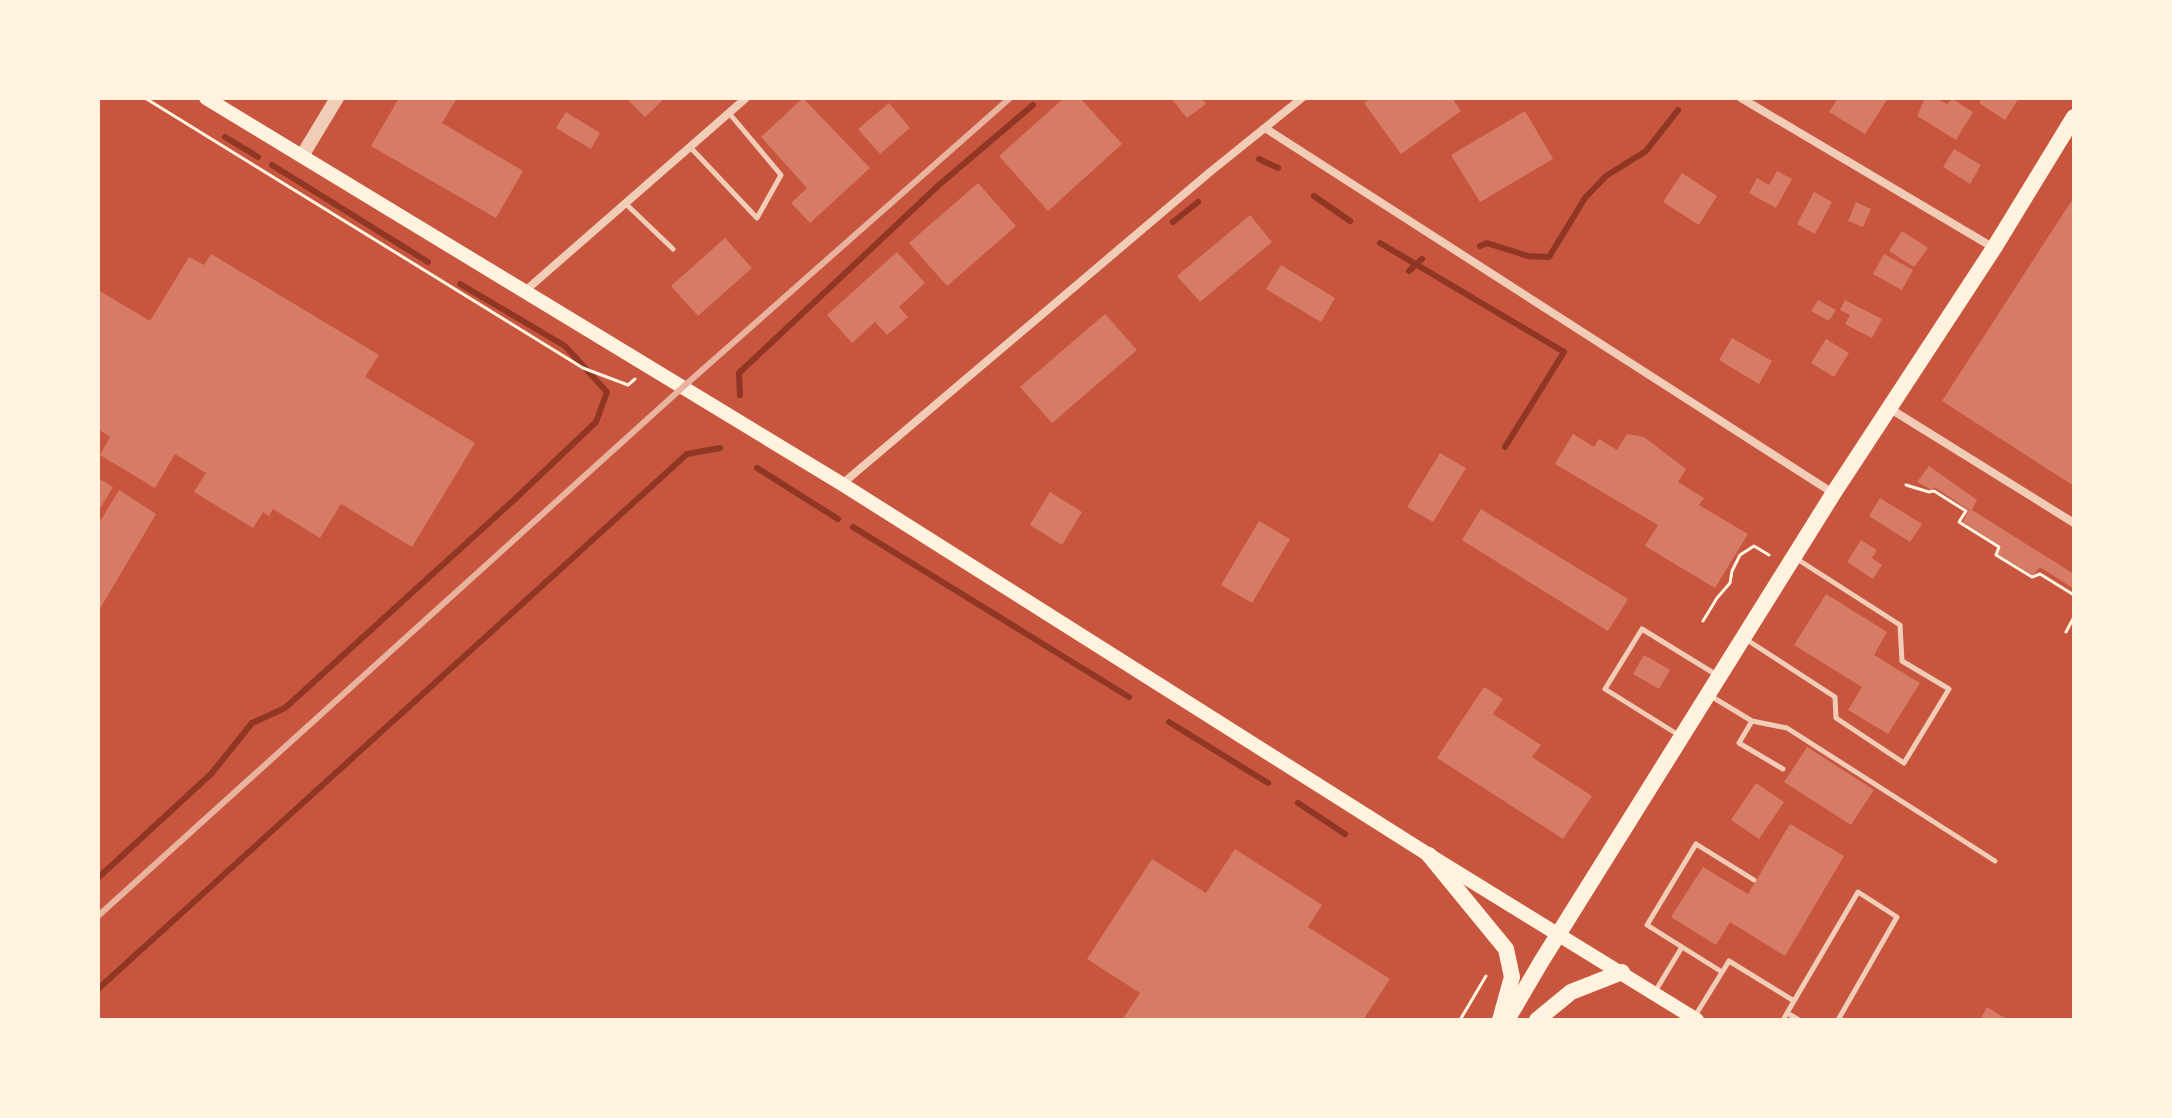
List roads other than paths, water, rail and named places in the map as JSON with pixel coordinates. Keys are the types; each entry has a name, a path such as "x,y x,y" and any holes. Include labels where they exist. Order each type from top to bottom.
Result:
{"main road":[{"path":"206,98 842,484 1429,855 1695,1019"},
{"path":"1507,1020 1833,494 1994,248 2074,117"},
{"path":"1429,855 1506,949 1512,977 1500,1020"},
{"path":"1537,1020 1571,992 1622,972"}],"street":[{"path":"302,156 337,98"},
{"path":"525,291 746,98"},
{"path":"842,484 1302,98"},
{"path":"1741,98 1994,248"},
{"path":"1265,128 1833,494"},
{"path":"1889,408 2074,523"}],"lane":[{"path":"691,148 757,218 781,175 729,113"},
{"path":"625,204 673,249"},
{"path":"1743,638 1835,697 1836,718 1904,763 1949,689 1902,661 1900,625 1794,557"},
{"path":"1682,737 1605,689 1642,629 1719,677"},
{"path":"1708,694 1752,721 1787,728 1995,861"},
{"path":"1752,721 1739,743 1783,769"},
{"path":"1722,972 1647,925 1696,844 1754,880"},
{"path":"1783,1020 1858,892 1897,917 1838,1020"},
{"path":"1654,993 1682,947"},
{"path":"1695,1019 1729,961 1794,1001"},
{"path":"1787,1013 1799,1020"}],"waterway":[{"path":"740,395 739,373 940,184 1033,105"},
{"path":"1480,246 1487,243 1528,256 1549,257 1585,198 1606,176 1646,151 1678,110"},
{"path":"225,137 258,157"},
{"path":"1259,159 1278,168"},
{"path":"272,165 428,262"},
{"path":"1314,196 1350,221"},
{"path":"1173,222 1198,202"},
{"path":"1380,243 1564,352 1505,447"},
{"path":"1409,271 1422,259"},
{"path":"98,878 211,774 252,723 285,708 596,422 607,392 565,346 460,284"},
{"path":"98,989 687,454 720,448"},
{"path":"757,468 838,519"},
{"path":"853,527 1129,697"},
{"path":"1169,722 1268,783"},
{"path":"1298,803 1345,834"}],"railway":[{"path":"98,916 683,387 1010,98"}]}
